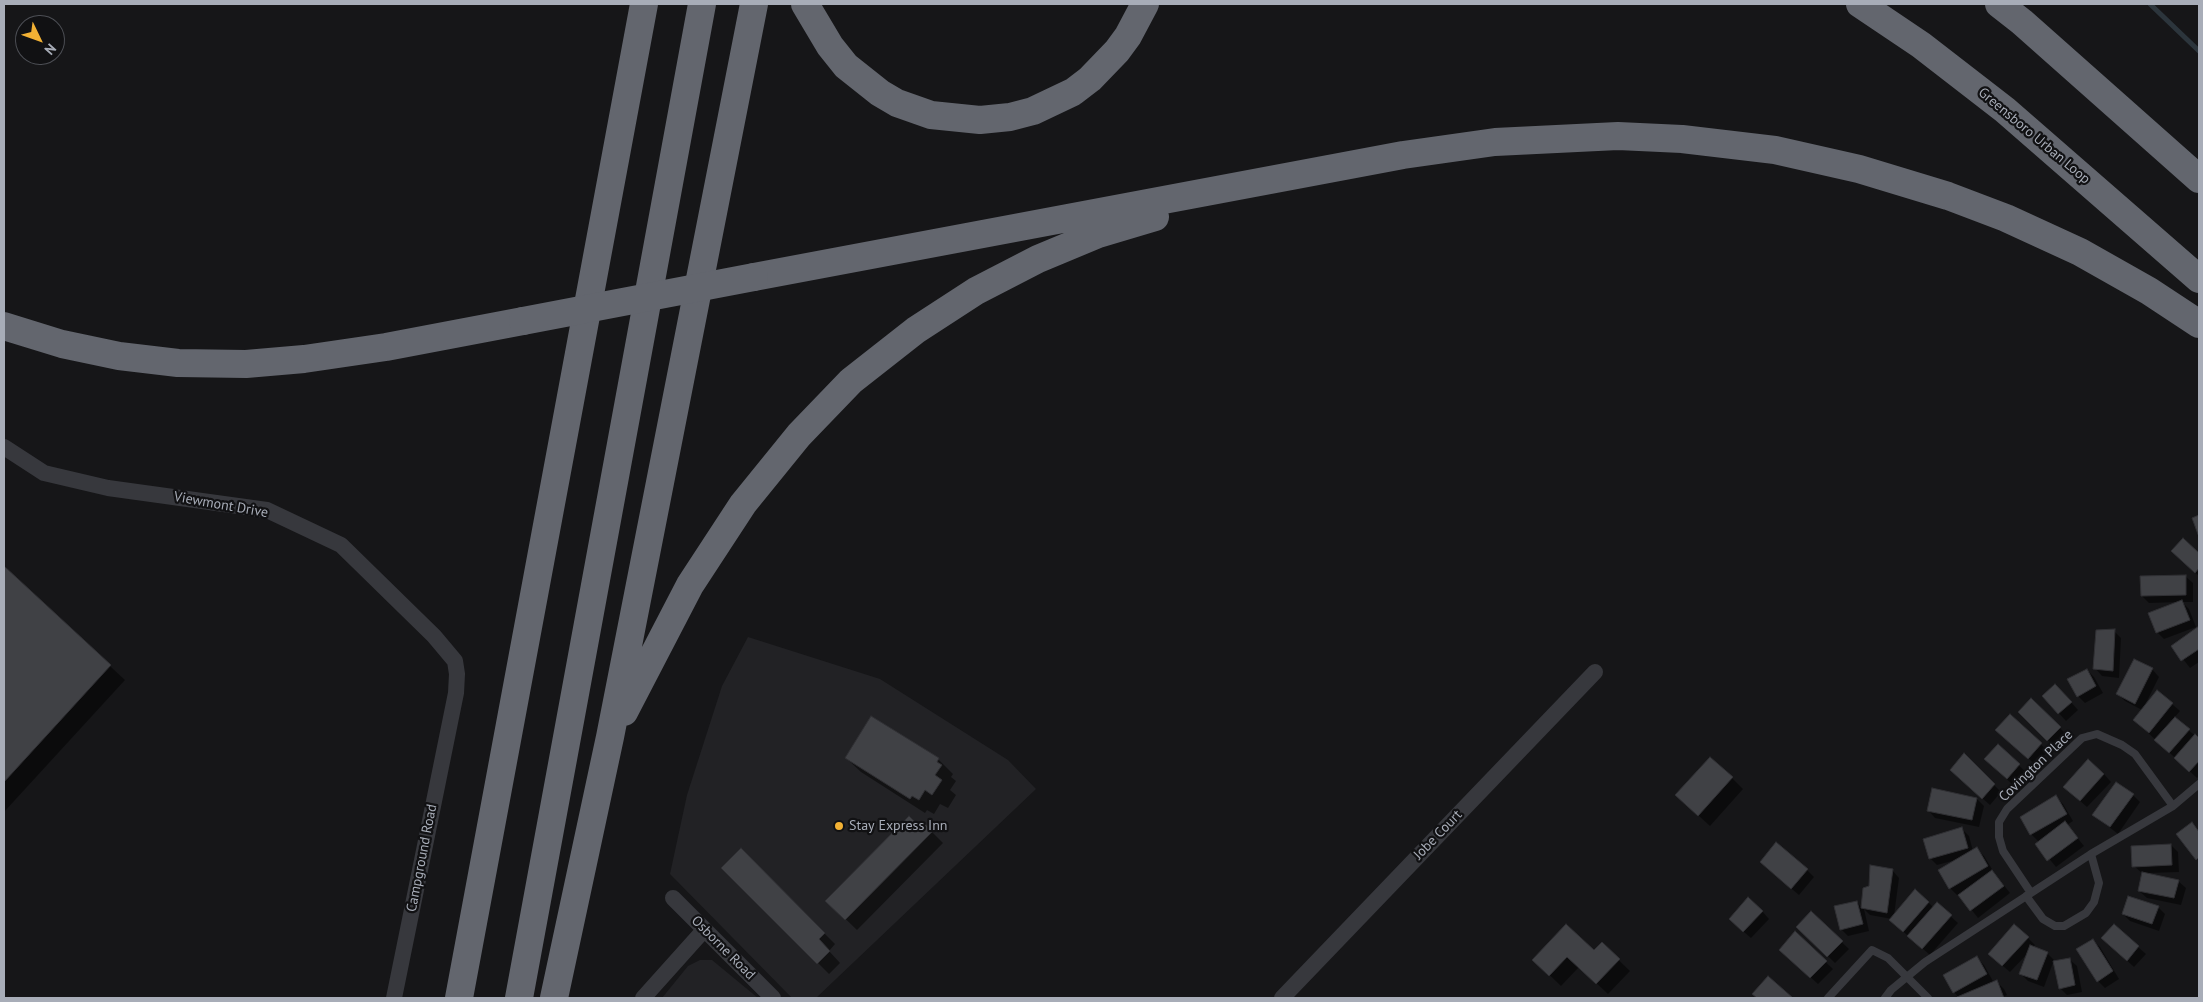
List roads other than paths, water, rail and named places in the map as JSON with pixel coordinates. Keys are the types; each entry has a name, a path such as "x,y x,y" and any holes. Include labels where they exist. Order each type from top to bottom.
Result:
{"highway":[{"path":"459,998 644,4"},
{"path":"518,998 702,4"},
{"path":"554,998 610,738 754,4"},
{"path":"805,4 830,46 852,71 880,93 897,102 931,115 980,120 1010,117 1033,111 1073,92 1090,80 1117,51 1133,29 1145,4"},
{"name":"Greensboro Urban Loop","path":"1860,4 1921,45 2005,110 2199,279"},
{"path":"1999,4 2013,13 2199,180"},
{"path":"4,326 62,344 119,356 178,363 246,364 304,359 386,347 1403,155 1504,141 1618,136 1682,140 1776,150 1859,169 1948,196 2006,218 2080,252 2149,291 2199,324"},
{"path":"610,738 690,586 743,504 799,435 851,382 916,330 976,291 1038,259 1098,234 1211,202 1259,181"}],"street":[{"name":"Viewmont Drive","path":"4,447 44,473 108,488 267,510 341,545 434,636 455,660 457,674 456,693 450,718"},
{"name":"Jobe Court","path":"1282,998 1596,672"},
{"name":"Campground Road","path":"394,998 450,718"},
{"name":"Osborne Road","path":"673,898 773,998"},
{"path":"643,998 704,930"}],"lane":[{"name":"Covington Place","path":"2091,854 2099,883 2094,902 2086,913 2064,926 2055,926 2043,919 2003,851 1999,837 1999,822 2007,809 2082,738 2097,734 2122,745 2134,754 2173,806"},
{"path":"1884,998 1925,962 2091,854 2173,806 2199,784"},
{"path":"1828,998 1872,950 1888,958 1928,998"}],"waterway":[{"path":"2150,4 2199,51"}],"place":[{"name":"Stay Express Inn","path":"839,826"}]}
